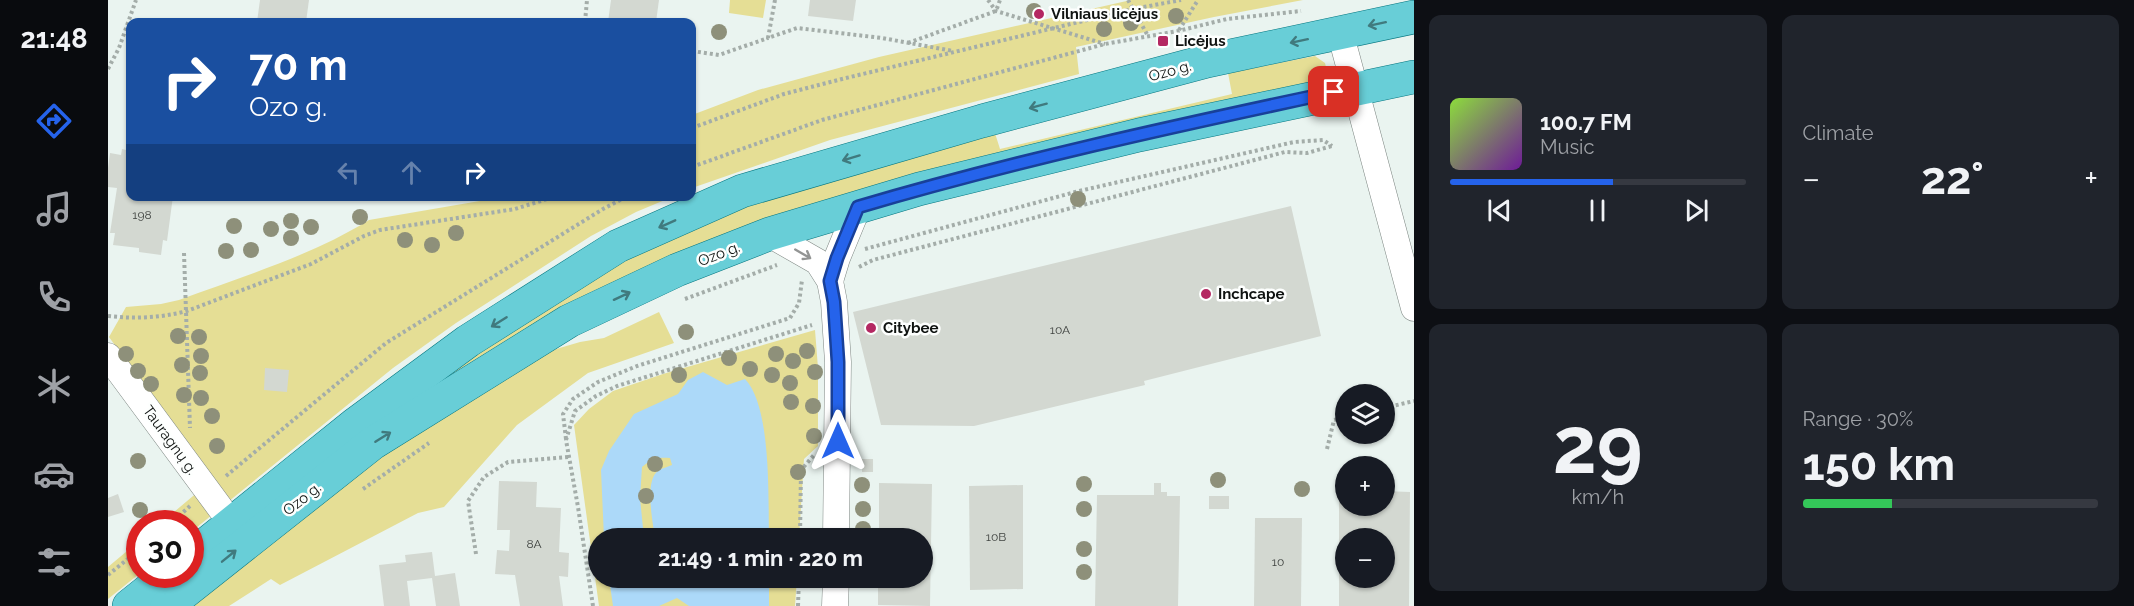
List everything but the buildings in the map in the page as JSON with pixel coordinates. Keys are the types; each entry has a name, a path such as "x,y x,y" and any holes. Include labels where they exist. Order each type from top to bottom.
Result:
{"main road":[{"name":"Ozo g.","path":"204,546 354,425 468,341 618,246 742,191 869,153 1207,61 1414,17"},
{"name":"Ozo g.","path":"167,606 373,443 569,321 677,270 776,248 858,207 919,189 1139,135 1414,77"},
{"path":"129,606 152,588"}],"street":[{"path":"1340,32 1414,308"},
{"path":"836,528 838,362 834,269 858,207"},
{"path":"776,248 834,269"},
{"name":"Tauragnų g.","path":"108,356 232,524"},
{"path":"836,588 836,606"}],"path":[{"path":"130,18 136,0"},
{"path":"585,18 587,0"},
{"path":"768,38 775,0"},
{"path":"988,0 996,10 1105,44"},
{"path":"907,43 996,10 1000,0"},
{"path":"1128,0 1148,36"},
{"path":"696,127 784,94 1133,9 1181,0"},
{"path":"1178,31 1198,0"},
{"path":"696,166 822,120 1105,44 1178,31 1227,19 1307,10"},
{"path":"108,69 126,28"},
{"path":"696,52 719,55 797,28 958,52"},
{"path":"1323,141 1332,146 1307,153 1285,152 834,269 1079,191 1282,144 1323,141"},
{"path":"108,316 130,319 187,311 311,264 380,230 514,209 545,201"},
{"path":"186,510 386,343 619,201"},
{"path":"675,303 776,248"},
{"path":"184,253 192,471"},
{"path":"593,606 563,414 573,399 598,382 637,366 790,318 799,303 803,274"},
{"path":"566,440 575,411 596,396 617,386 813,324"},
{"path":"1395,405 1414,401"},
{"path":"1327,448 1335,420"},
{"path":"356,494 432,442"},
{"path":"476,554 468,501 484,477 508,462 568,457"},
{"path":"108,575 126,560"},
{"path":"798,606 799,588"}],"shaded area":[{"path":"730,0 766,0 763,18 729,13"},
{"path":"1131,0 1303,0 1076,47 1079,74 830,140 696,187 696,113 758,90 879,57"},
{"path":"1315,56 1325,63 1329,79 718,237 591,292 429,388 426,386 618,260 741,204 994,130 1000,149 1232,94 1228,73"},
{"path":"480,201 662,201 591,236 456,323 393,368 204,521 204,510 176,510 212,480 109,337 126,307 179,300 300,255 369,220"},
{"path":"659,312 674,343 588,373 517,425 444,507 418,513 280,585 271,579 229,606 190,606 342,484 444,412 536,355 580,342 604,338"},
{"path":"815,330 818,368 818,446 804,459 800,528 588,528 574,425 589,409 613,391 663,374"},
{"path":"126,552 126,584 108,599 108,567"},
{"path":"597,588 796,588 795,606 599,606"}],"water":[{"path":"703,372 727,385 745,379 754,392 760,410 767,455 769,528 654,528 650,503 651,484 658,471 672,465 670,458 665,458 654,459 642,467 640,498 643,528 604,528 601,470 609,451 634,414 678,394 688,380"},
{"path":"610,588 769,588 769,606 689,606 677,598 659,606 613,606"}],"place":[{"name":"Vilniaus licėjus","path":"1039,14"},
{"name":"Licėjus","path":"1163,41"},
{"name":"Inchcape","path":"1206,294"},
{"name":"Citybee","path":"871,328"}],"route":[{"path":"838,441 838,362 834,302 830,281 858,207 919,189 1139,135 1334,92"}]}
